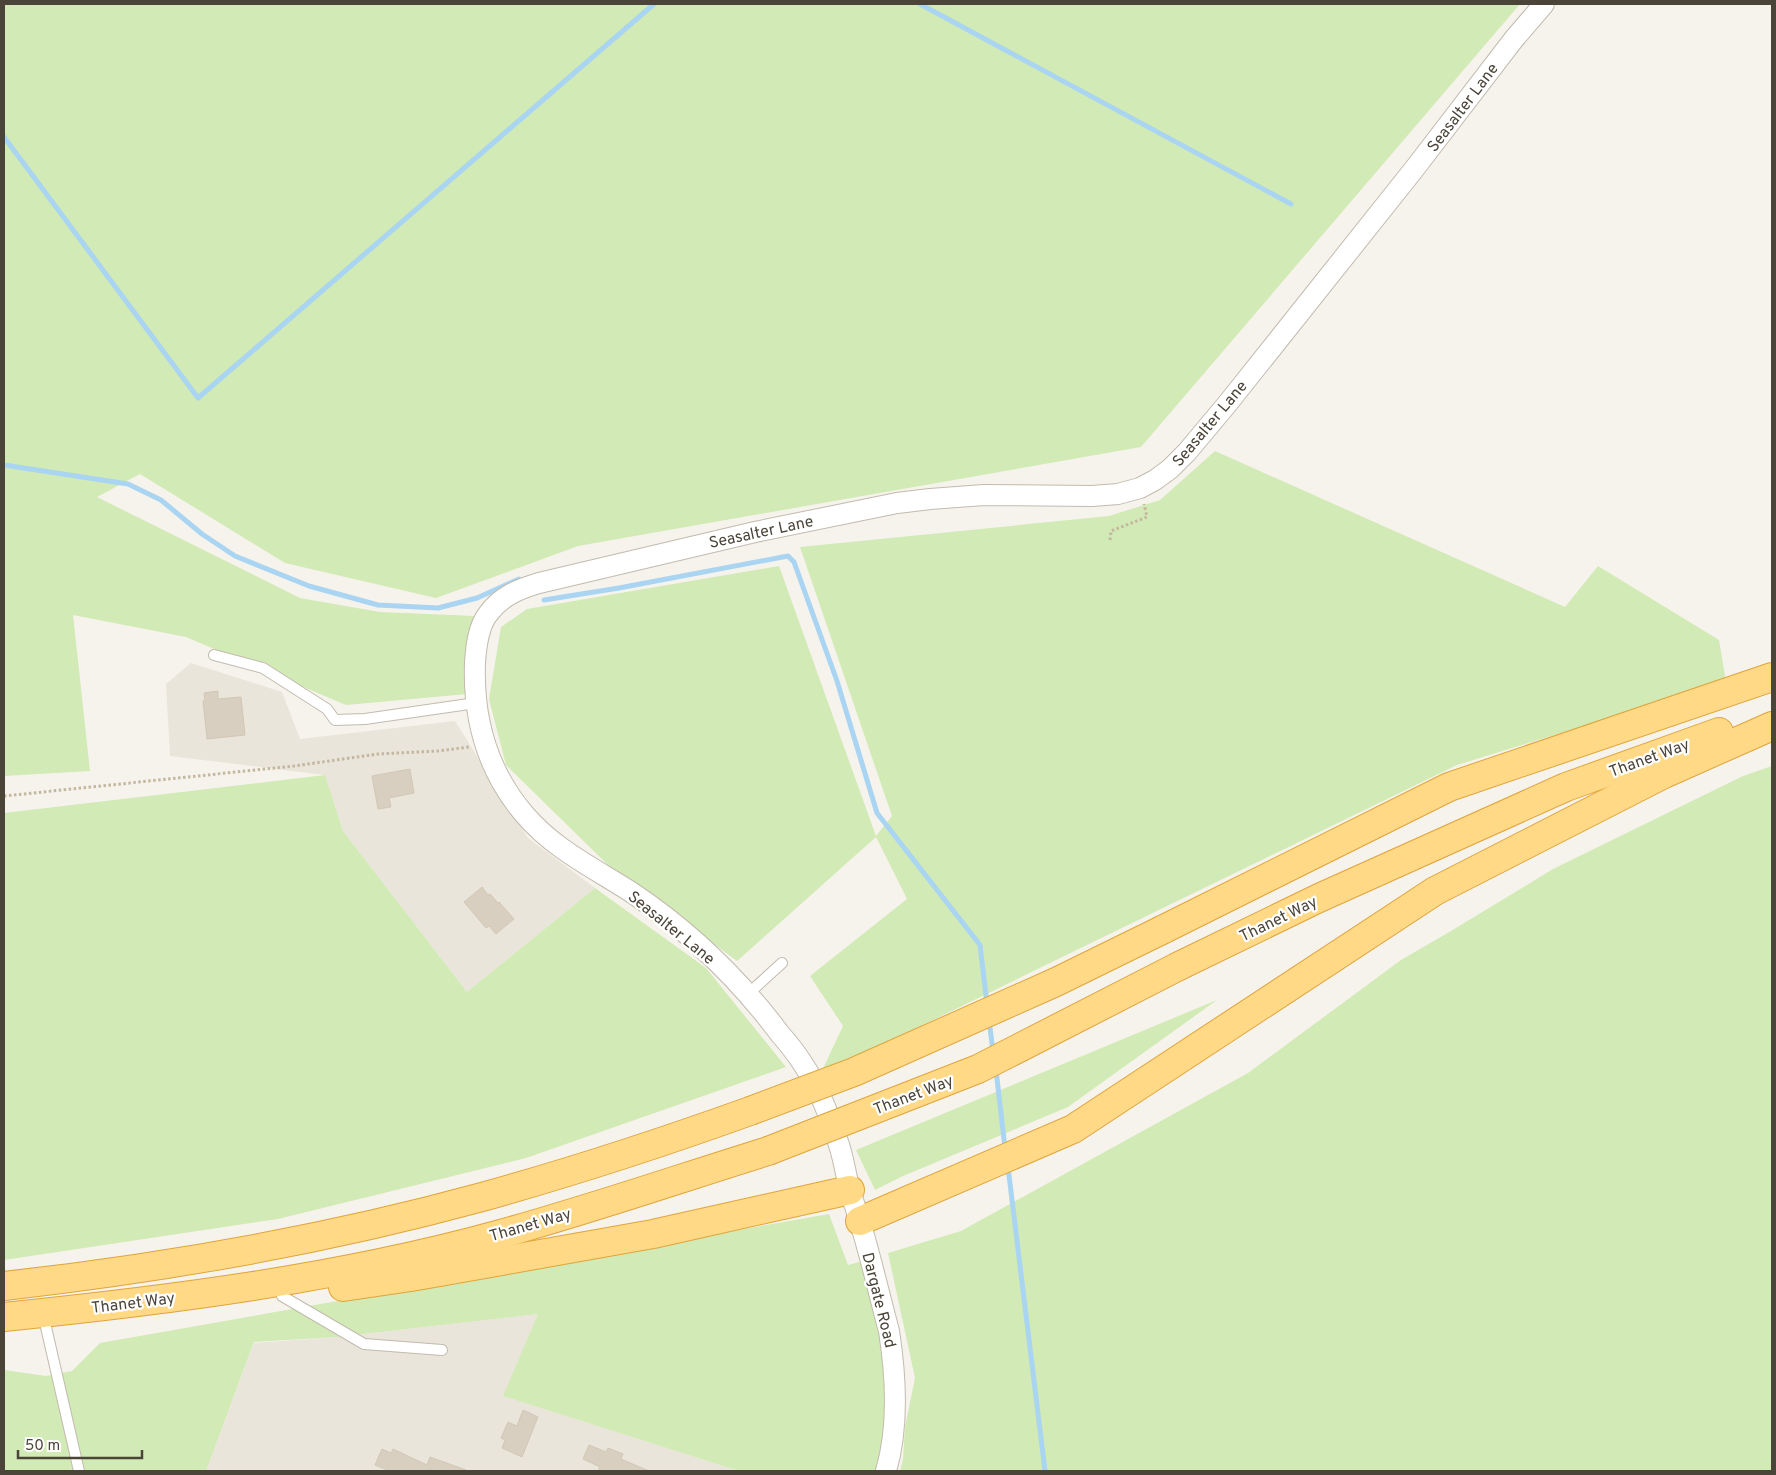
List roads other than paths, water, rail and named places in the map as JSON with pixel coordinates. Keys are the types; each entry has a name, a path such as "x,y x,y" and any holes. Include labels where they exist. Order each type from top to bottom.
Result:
{"highway":[{"name":"Thanet Way","path":"4,1286 89,1277 222,1255 386,1221 481,1197 598,1163 750,1111 854,1072 1056,982 1449,787 1772,678"},
{"name":"Thanet Way","path":"4,1317 228,1291 404,1257 496,1235 768,1151 978,1069 1179,966 1319,898 1566,787 1772,713"},
{"path":"860,1221 1073,1129 1435,891 1664,774 1772,726"},
{"path":"166,1298 244,1301 411,1277 643,1236 850,1190"}],"street":[{"name":"Seasalter Lane","path":"850,1190 839,1146 822,1098 803,1063 748,994 713,958 667,918 630,892 574,858 540,831 524,814 508,791 484,744 476,703 474,685 476,652 483,621 502,599 510,593 539,582 755,532 897,503 984,495 1092,496 1118,494 1140,488 1170,469 1187,452 1369,226 1514,38 1544,4"},
{"name":"Dargate Road","path":"850,1190 890,1331 893,1354 895,1400 886,1471"}],"lane":[{"path":"214,654 262,668 327,709 335,720 365,719 476,703"},
{"path":"748,994 782,962"},
{"path":"282,1296 364,1344 442,1350"},
{"path":"43,1313 79,1471"}],"waterway":[{"path":"4,137 198,398 654,4"},
{"path":"920,4 1291,204"},
{"path":"4,465 128,484 161,500 202,534 235,556 309,586 378,605 438,608 477,598 519,579"},
{"path":"544,600 619,588 788,556 794,562 837,681 877,813 980,945 987,1004"},
{"path":"989,1020 993,1051"},
{"path":"996,1070 1005,1148"},
{"path":"1008,1167 1045,1471"}]}
